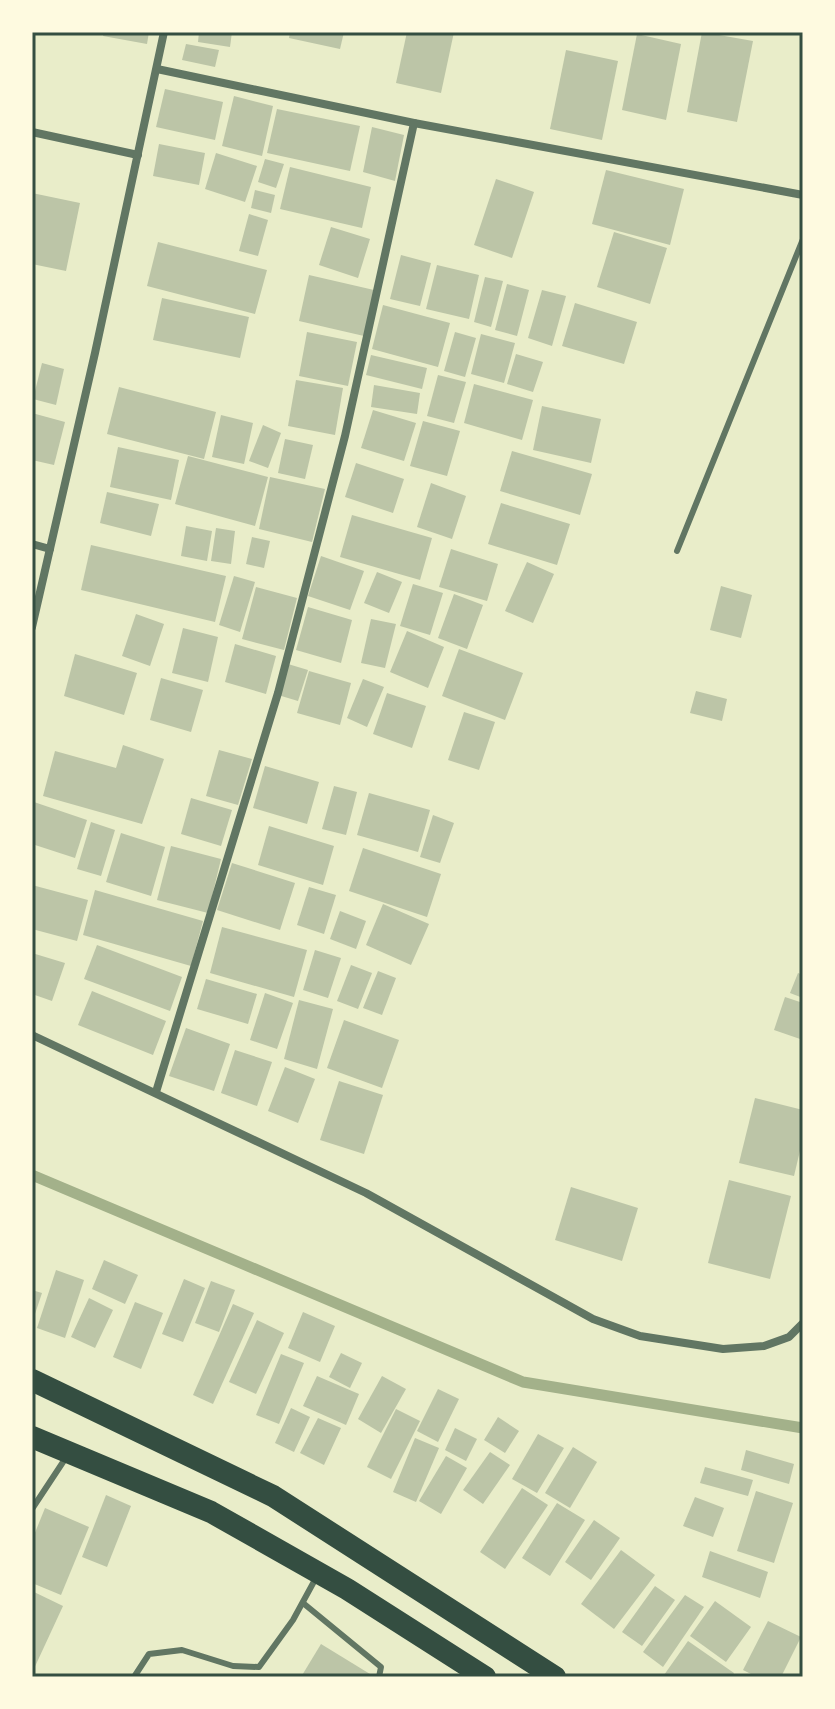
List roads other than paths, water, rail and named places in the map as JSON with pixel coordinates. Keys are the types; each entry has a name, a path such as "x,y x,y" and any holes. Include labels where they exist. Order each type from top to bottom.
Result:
{"highway":[{"path":"32,1380 273,1496 555,1677"},
{"path":"32,1437 211,1512 318,1573 480,1675"}],"street":[{"path":"32,627 164,32"},
{"path":"157,69 414,123 803,195"},
{"path":"156,1092 278,693 345,436 414,123"},
{"path":"32,132 138,155"},
{"path":"32,544 50,549"},
{"path":"32,1035 366,1193 593,1319 640,1336 723,1349 764,1346 789,1337 803,1323"}],"lane":[{"path":"677,551 803,239"},
{"path":"32,1509 69,1453"},
{"path":"134,1677 149,1654 182,1650 233,1666 259,1667 303,1603 318,1573"},
{"path":"303,1603 381,1667 379,1677"}],"waterway":[{"path":"32,1175 523,1382 803,1428"}]}
